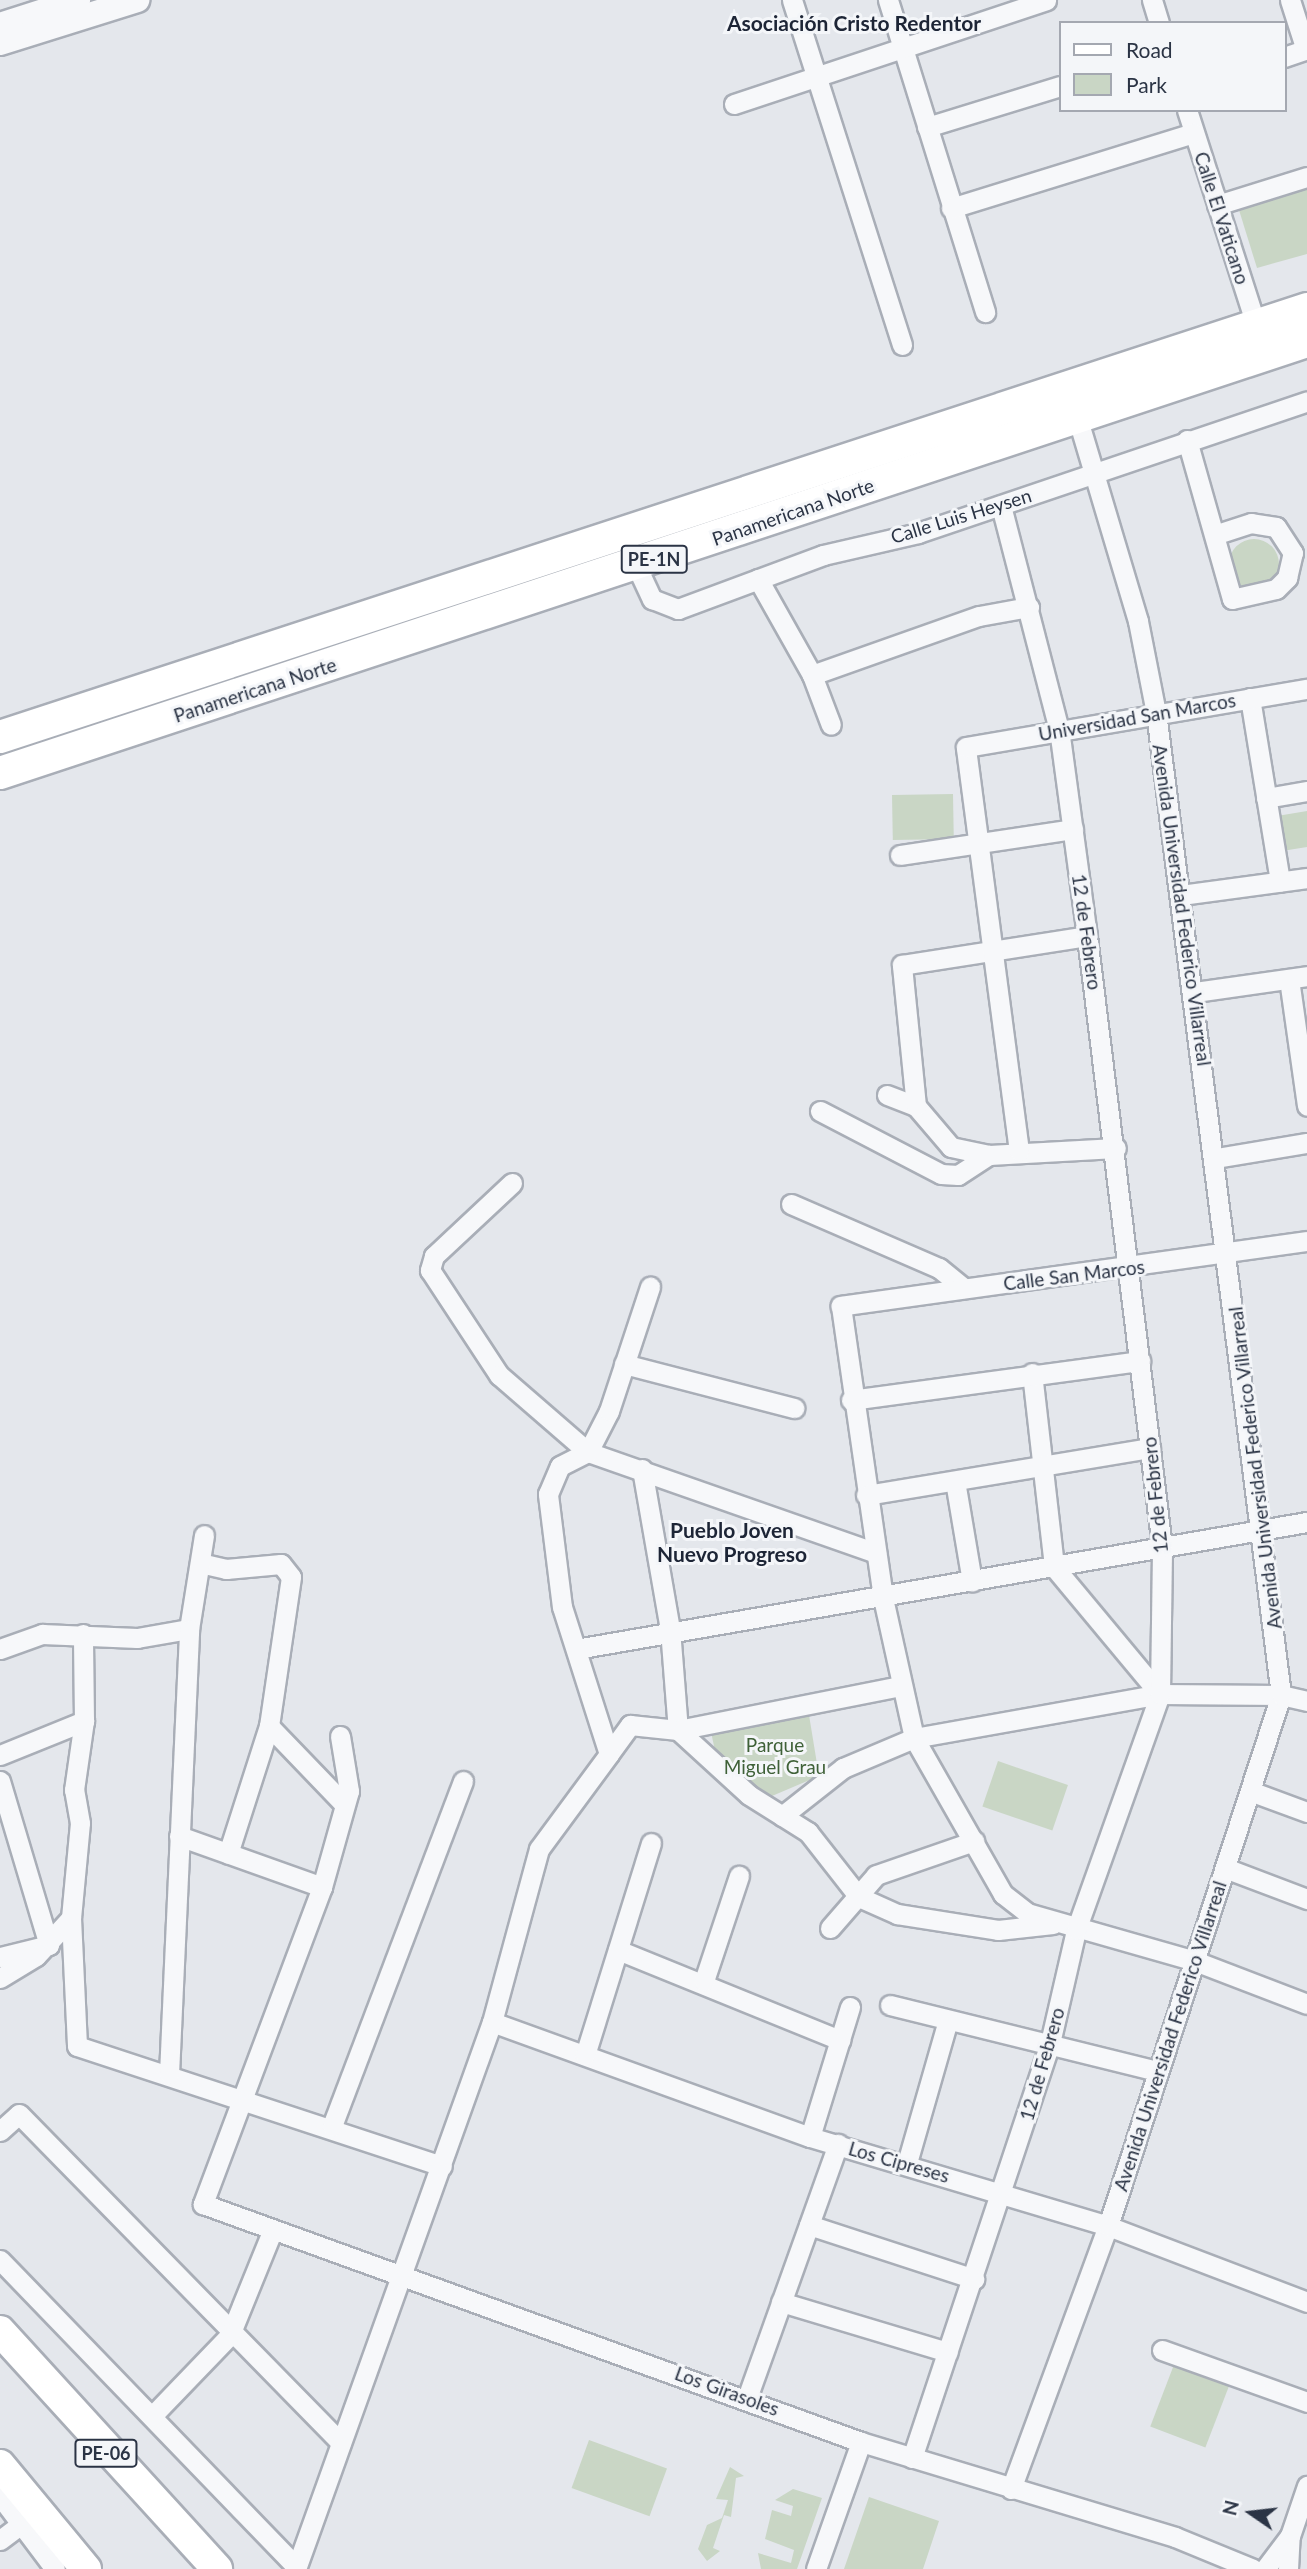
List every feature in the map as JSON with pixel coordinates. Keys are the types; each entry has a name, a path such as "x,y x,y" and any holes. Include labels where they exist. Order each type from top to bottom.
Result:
{"highway":[{"name":"Panamericana Norte","path":"0,737 1307,309"},
{"name":"Panamericana Norte","path":"0,773 636,565 1307,341"}],"main road":[{"name":"PE-06","path":"0,2331 152,2502 217,2569"},
{"path":"0,2465 86,2569"},
{"path":"152,2502 200,2569"},
{"path":"152,2502 242,2569"}],"street":[{"path":"0,25 45,5 78,0"},
{"path":"0,43 137,0"},
{"path":"792,0 902,345"},
{"path":"888,0 985,312"},
{"path":"734,104 1046,0"},
{"path":"1152,0 1158,21"},
{"path":"1286,56 1307,49 1290,0"},
{"path":"927,127 1058,87"},
{"name":"Calle El Vaticano","path":"1188,112 1256,325"},
{"path":"951,208 1194,133"},
{"path":"1217,205 1307,177"},
{"name":"Calle Luis Heysen","path":"636,565 652,599 668,610 758,579 1001,505 1307,401"},
{"name":"Avenida Universidad Federico Villarreal","path":"1011,2489 1108,2226 1281,1695 1264,1529 1229,1254 1156,713 1138,621 1091,473 1077,417"},
{"path":"1187,440 1232,599 1276,589 1293,564 1288,540 1276,527 1251,523"},
{"name":"12 de Febrero","path":"912,2458 1003,2193 1050,2043 1066,1927 1160,1694 1162,1547 1116,1148 1059,730 1001,505"},
{"path":"1215,535 1274,512"},
{"path":"758,579 812,675 831,725"},
{"path":"812,675 979,616 1029,607"},
{"name":"Universidad San Marcos","path":"979,845 966,747 1307,689"},
{"path":"1250,698 1280,882"},
{"path":"1266,798 1307,791"},
{"path":"900,855 1073,829"},
{"path":"979,845 1019,1151"},
{"path":"1181,895 1307,878"},
{"path":"916,1106 902,965 1087,936"},
{"path":"1195,992 1298,977 1307,1106"},
{"path":"887,1095 916,1106 951,1147 989,1155 1019,1151 1116,1148"},
{"path":"820,1111 941,1174 958,1175 989,1155"},
{"path":"1216,1158 1307,1143"},
{"path":"512,1183 434,1256 430,1270 499,1375 588,1452 876,1553"},
{"path":"791,1204 939,1268 964,1289"},
{"name":"Calle San Marcos","path":"852,1400 841,1306 1129,1269 1307,1241"},
{"path":"608,1755 562,1606 548,1494 561,1466 588,1452 624,1364 650,1287"},
{"path":"1140,1361 1032,1373 852,1400 883,1598 900,1686 914,1738 1003,1894 1027,1913 1066,1927 1195,1961 1307,2004"},
{"path":"624,1364 794,1408"},
{"path":"1032,1373 1055,1567 1160,1694"},
{"path":"866,1495 1150,1448"},
{"path":"642,1469 670,1629 678,1730 748,1795 808,1832 859,1897 897,1914 998,1930 1066,1927"},
{"path":"955,1481 972,1582"},
{"path":"576,1649 670,1629 883,1598 1307,1522"},
{"path":"169,2074 189,1629 204,1535"},
{"path":"200,1563 226,1569 281,1564 289,1571 269,1726 228,1854"},
{"path":"0,1649 43,1634 162,1637 189,1629"},
{"path":"83,1634 84,1721 74,1790 80,1823 71,1918 77,2046 332,2126 442,2166"},
{"path":"0,2260 152,2415 296,2568 405,2274 492,2022 539,1849 630,1726 678,1730 900,1686"},
{"path":"782,1816 843,1768 914,1738 1160,1694 1281,1695 1307,1690"},
{"path":"1281,1695 1307,1701"},
{"path":"0,1755 84,1721"},
{"path":"269,1726 344,1804"},
{"path":"242,2098 322,1887 349,1791 340,1737"},
{"path":"0,1781 49,1945"},
{"path":"332,2126 463,1781"},
{"path":"1250,1791 1307,1812"},
{"path":"178,1836 322,1887"},
{"path":"830,1928 876,1875 974,1841"},
{"path":"585,2055 651,1843"},
{"path":"1225,1868 1307,1899"},
{"path":"704,1981 739,1876"},
{"path":"0,1978 49,1945 71,1918"},
{"path":"0,1957 49,1945"},
{"path":"618,1950 704,1981 840,2040"},
{"path":"890,2005 1157,2071"},
{"path":"810,2137 850,2007"},
{"path":"907,2163 948,2020"},
{"name":"Los Cipreses","path":"492,2022 810,2137 907,2163 1108,2226 1307,2302"},
{"name":"Los Girasoles","path":"242,2098 203,2204 405,2274 861,2442 1175,2537 1253,2569"},
{"path":"0,2131 19,2114 230,2335 341,2442"},
{"path":"747,2398 838,2144"},
{"path":"809,2225 974,2278"},
{"path":"152,2415 230,2335 273,2229"},
{"path":"781,2302 948,2352"},
{"path":"1162,2350 1307,2402"},
{"path":"816,2569 861,2442"},
{"path":"1288,2569 1290,2536 1307,2486"},
{"path":"0,2496 55,2569"},
{"path":"0,2540 21,2524"},
{"path":"1265,2569 1290,2536"}],"green space":[{"path":"1307,189 1307,254 1257,268 1239,210"},
{"path":"1254,539 1272,546 1279,564 1272,582 1254,589 1236,582 1229,564 1236,546"},
{"path":"953,794 954,839 893,840 892,795"},
{"path":"1307,811 1307,847 1282,851 1277,816"},
{"name":"Parque Miguel Grau","path":"809,1715 819,1776 772,1796 717,1760 711,1732"},
{"path":"998,1761 1068,1785 1052,1830 982,1806"},
{"path":"1175,2362 1230,2383 1205,2448 1150,2426"},
{"path":"589,2440 667,2468 650,2516 572,2488"},
{"path":"730,2467 744,2476 736,2478 731,2517 724,2515 713,2548 720,2551 707,2561 698,2549 707,2525 722,2518 728,2500 716,2499"},
{"path":"793,2489 822,2498 797,2569 761,2569 758,2553 791,2563 794,2550 765,2539 772,2510 791,2516 793,2506 775,2500"},
{"path":"869,2497 939,2521 923,2569 844,2569"}],"district":[{"name":"Asociación Cristo Redentor","path":"854,23"},
{"name":"Pueblo Joven Nuevo Progreso","path":"732,1542"}]}
